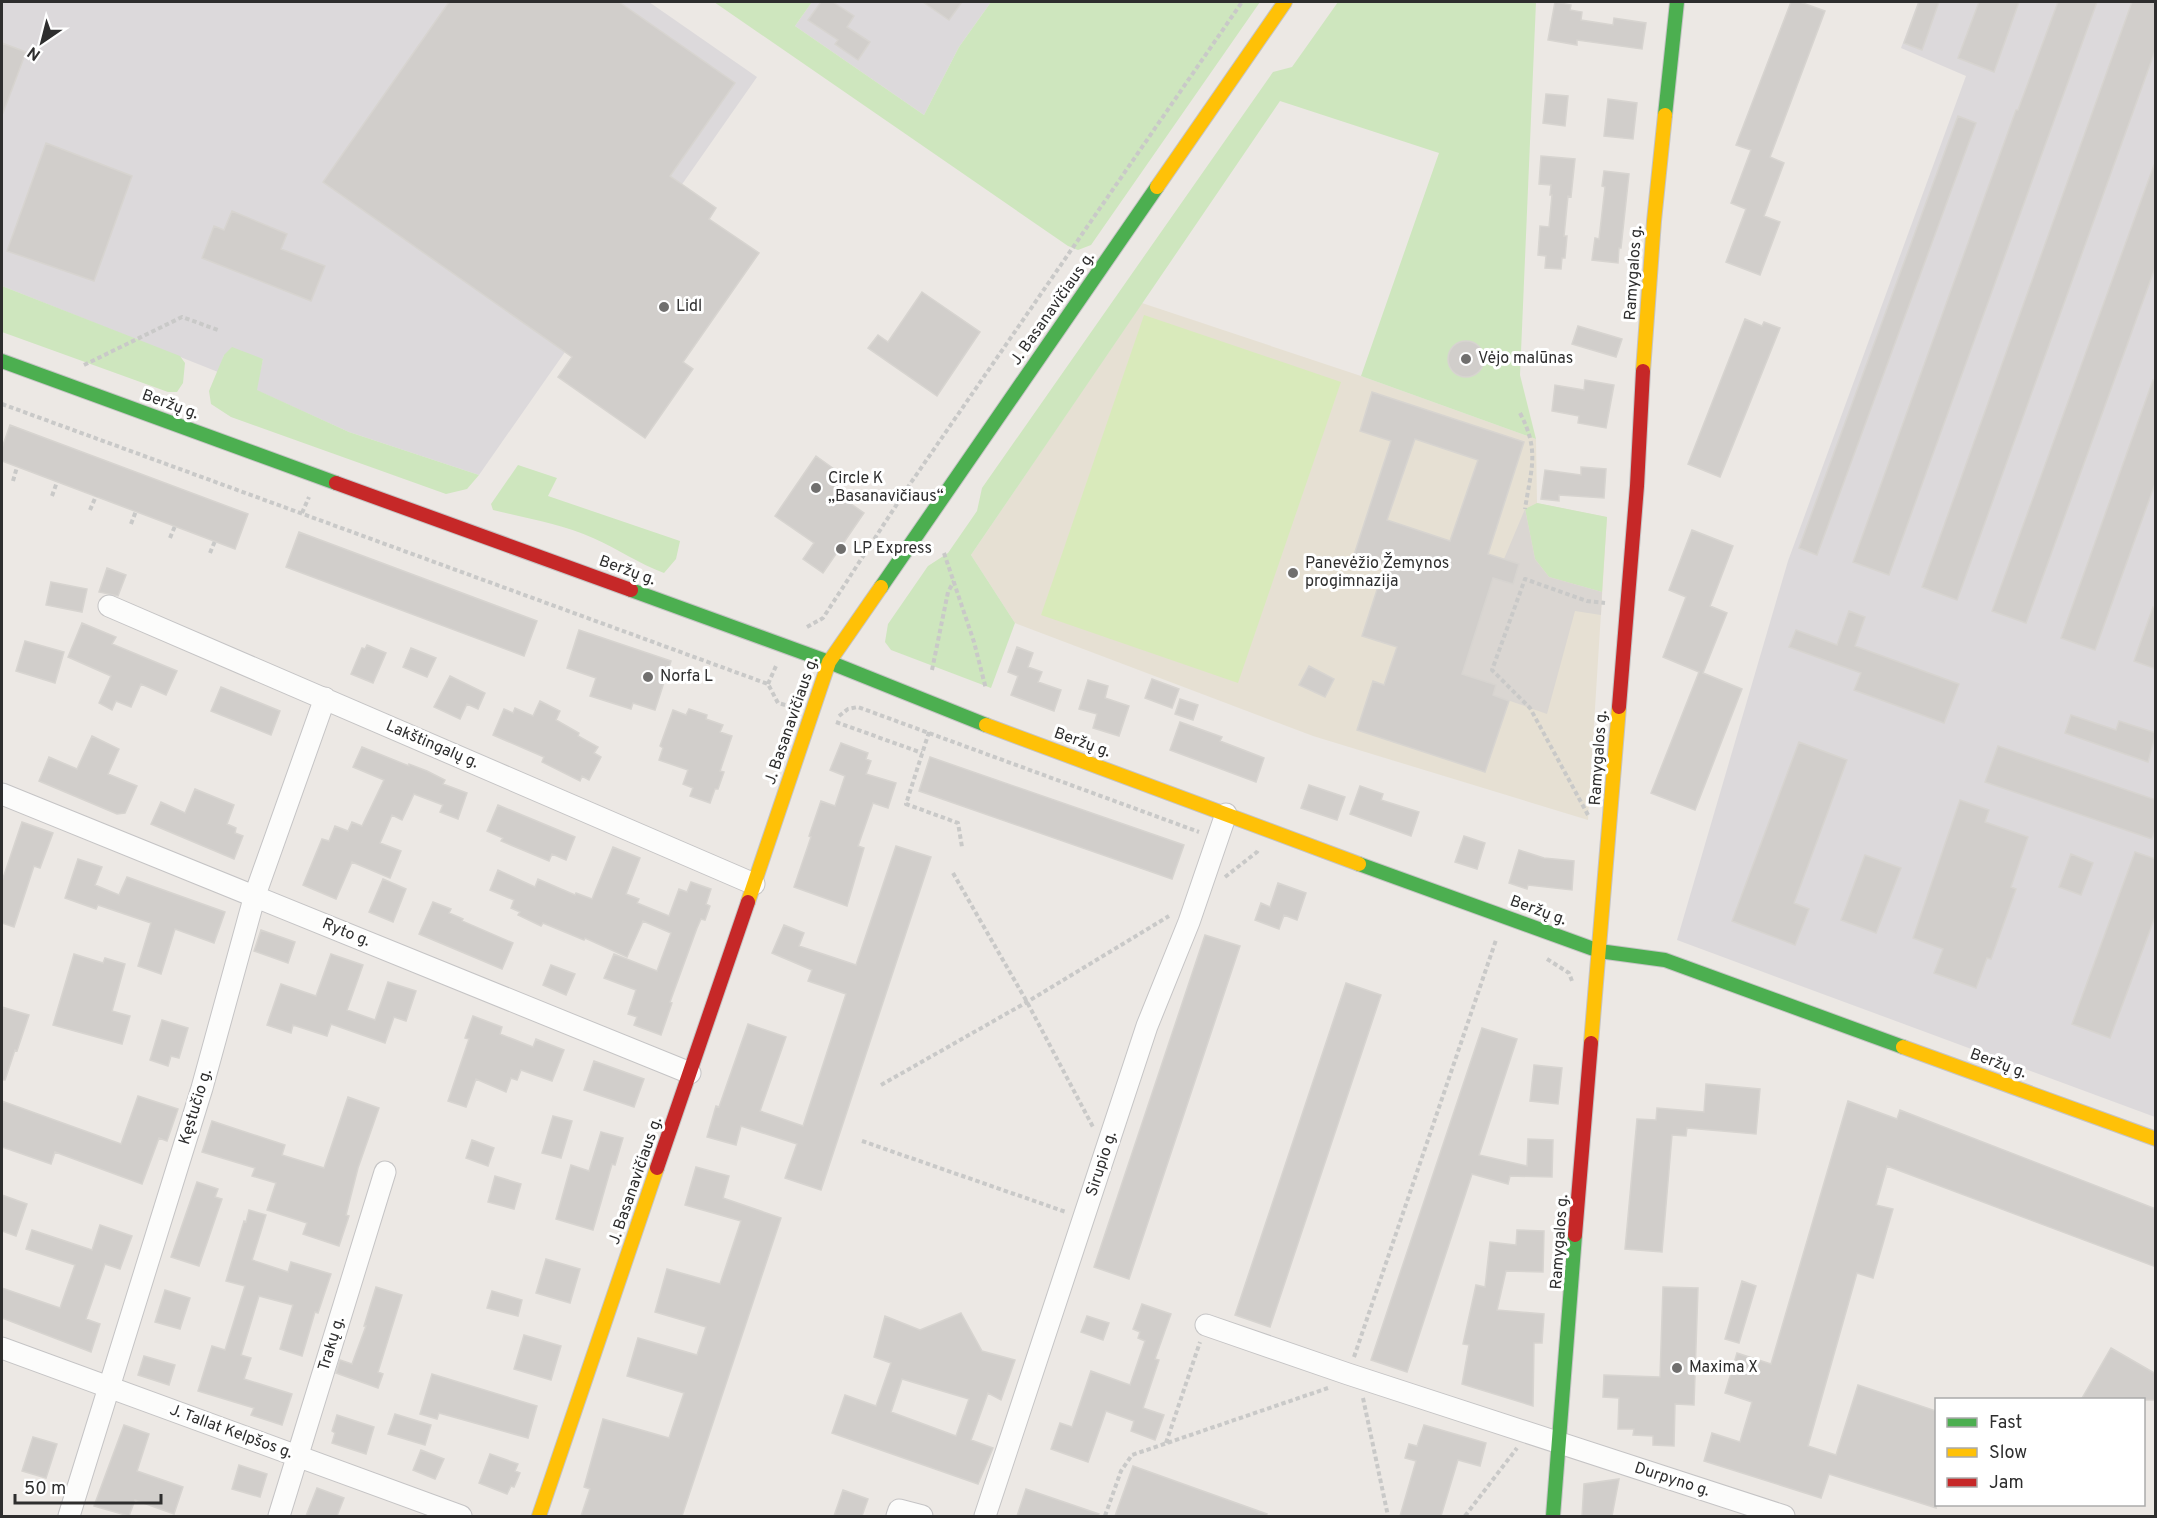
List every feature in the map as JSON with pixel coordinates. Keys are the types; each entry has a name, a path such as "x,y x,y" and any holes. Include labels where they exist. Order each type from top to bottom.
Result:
{"main road":[{"name":"J. Basanavičiaus g.","path":"538,1516 829,662 1285,2"},
{"name":"Ramygalos g.","path":"1553,1516 1628,605 1653,244 1677,2"},
{"name":"Beržų g.","path":"3,366 53,380 829,662 989,726 1599,951 1665,960 2156,1139"}],"street":[{"name":"Lakštingalų g.","path":"109,606 754,884"},
{"name":"Kęstučio g.","path":"69,1516 202,1088 255,896 325,698"},
{"name":"Ryto g.","path":"2,794 690,1073"},
{"name":"Sirupio g.","path":"985,1516 1147,1026 1189,922 1226,814"},
{"name":"Trakų g.","path":"279,1516 385,1172"},
{"name":"Durpyno g.","path":"1206,1325 1353,1376 1784,1516"},
{"name":"J. Tallat Kelpšos g.","path":"2,1348 461,1516"},
{"path":"897,1516 899,1509 922,1516"}],"path":[{"path":"801,627 809,628 823,618 910,484 1242,2"},
{"path":"53,380 182,317 218,330"},
{"path":"2,405 768,684 778,703"},
{"path":"1520,413 1532,440 1533,458 1525,509"},
{"path":"13,481 17,467"},
{"path":"52,496 57,482"},
{"path":"90,510 96,496"},
{"path":"131,524 136,511"},
{"path":"170,538 175,526"},
{"path":"210,553 215,541"},
{"path":"944,553 974,642 986,689"},
{"path":"1591,822 1530,708 1492,669 1525,579 1587,601 1628,605"},
{"path":"932,670 948,592 954,581"},
{"path":"768,684 774,669"},
{"path":"836,722 922,753"},
{"path":"929,732 906,804 958,824 962,847"},
{"path":"1223,879 1257,852 1264,829"},
{"path":"953,873 1027,1002 1106,1151"},
{"path":"881,1085 1027,1002 1169,915"},
{"path":"1388,1516 1353,1376 1496,940"},
{"path":"862,1141 1084,1218"},
{"path":"1166,1443 1206,1325"},
{"path":"1105,1516 1121,1471 1132,1455 1353,1376"},
{"path":"1465,1516 1528,1433"}],"shaded area":[{"path":"2,2 649,2 757,77 479,475 349,432 256,390 263,359 224,355 218,372 2,286"},
{"path":"812,2 991,2 959,47 924,115 795,26"},
{"path":"1918,2 2155,2 2155,1117 1677,940 1788,561 1966,76 1901,48"},
{"name":"Panevėžio Žemynos progimnazija","path":"1142,303 1361,376 1536,439 1537,503 1607,517 1588,820 1313,736 1015,623 971,555"},
{"path":"1525,509 1535,559 1549,577 1602,592 1601,615 1575,611 1547,714 1493,695 1496,685 1478,679 1457,687 1493,578 1504,559"}],"green space":[{"path":"714,2 812,2 795,26 924,115 959,47 991,2 1260,2 1091,245 1078,250 1068,246"},
{"path":"1338,2 1536,2 1520,375 1536,439 1361,376 1439,153 1280,101 971,555 1015,623 991,688 891,650 885,642 888,624 928,566 948,553 977,511 982,488 1273,72 1292,67"},
{"path":"2,286 180,356 185,363 183,383 177,392 168,392 2,332"},
{"path":"1144,315 1341,382 1238,683 1041,615"},
{"path":"232,347 263,359 257,390 349,432 479,475 467,489 446,494 231,417 211,404 209,391 224,355"},
{"path":"518,465 557,478 548,496 680,541 676,559 664,573 581,533 493,510 491,504"},
{"path":"1537,503 1607,517 1602,592 1549,577 1535,559 1525,509"}],"building":[{"path":"449,2 619,2 735,83 670,176 716,208 709,219 759,253 683,362 693,369 645,438 558,377 572,357 323,182"},
{"path":"821,2 833,2 854,16 847,27 870,42 858,60 835,44 838,40 808,20"},
{"path":"923,2 962,2 949,20"},
{"path":"1555,2 1571,5 1570,10 1582,12 1581,20 1613,25 1614,18 1646,23 1642,49 1577,40 1577,45 1548,40"},
{"path":"1791,2 1800,2 1825,11 1770,157 1784,163 1764,216 1780,222 1760,275 1726,262 1746,209 1731,203 1751,150 1736,145"},
{"path":"1919,2 1939,2 1922,50 1904,43"},
{"path":"1979,2 2019,2 1994,72 1958,58"},
{"path":"2058,2 2097,2 1889,575 1853,562 2016,110 2018,110"},
{"path":"2132,2 2156,2 2156,48 1957,600 1922,587"},
{"path":"2,43 26,52 3,113 2,113"},
{"path":"1546,94 1568,96 1565,126 1543,123"},
{"path":"1608,99 1637,103 1633,139 1604,136"},
{"path":"1958,116 1976,123 1817,555 1799,548"},
{"path":"46,143 132,176 94,281 7,251"},
{"path":"1541,156 1575,159 1571,197 1568,196 1564,236 1567,236 1565,258 1562,258 1561,269 1545,268 1546,256 1538,255 1540,226 1549,227 1552,195 1550,195 1551,185 1539,184"},
{"path":"2154,165 2156,165 2156,265 2026,623 1992,611"},
{"path":"1604,171 1629,174 1618,263 1592,260 1595,238 1599,239 1605,187 1602,186"},
{"path":"232,211 287,234 281,249 325,266 311,301 202,258 214,226 224,230"},
{"path":"922,292 980,332 937,396 868,348 878,335 888,342"},
{"path":"1745,319 1762,326 1764,322 1780,328 1720,477 1688,464"},
{"path":"1578,326 1622,339 1616,357 1572,344"},
{"name":"Vėjo malūnas","path":"1466,341 1479,346 1484,359 1479,372 1466,377 1453,372 1448,359 1453,346"},
{"path":"1585,380 1614,385 1606,428 1578,423 1579,416 1552,411 1555,385 1584,390"},
{"path":"2153,380 2156,381 2156,481 2095,650 2061,638"},
{"path":"1372,392 1524,442 1488,554 1519,564 1513,584 1493,578 1462,674 1496,685 1493,695 1509,701 1485,772 1357,730 1373,681 1384,685 1397,647 1362,636 1385,565 1354,555 1391,441 1360,431","holes":["1415,439 1478,460 1450,541 1387,520"]},
{"path":"10,425 248,514 235,549 2,461 2,448"},
{"path":"816,456 845,477 834,492 864,513 823,573 803,559 814,543 775,516"},
{"path":"1581,467 1606,469 1604,498 1559,495 1559,501 1541,499 1545,470 1581,475"},
{"path":"1692,530 1733,546 1710,606 1727,613 1703,673 1742,689 1695,810 1651,793 1699,672 1663,657 1686,597 1669,590"},
{"path":"299,532 537,621 524,656 286,567"},
{"path":"107,568 126,575 118,596 99,592"},
{"path":"51,582 87,589 82,612 46,605"},
{"path":"2153,607 2156,608 2156,669 2134,661"},
{"path":"1849,611 1865,617 1855,646 1959,684 1944,723 1854,690 1861,673 1789,647 1796,630 1837,645"},
{"path":"82,623 116,637 112,644 177,671 166,695 141,684 131,707 116,701 112,710 99,703 111,676 68,657"},
{"path":"579,630 671,661 655,710 633,703 631,709 590,696 596,678 567,668"},
{"path":"25,641 64,652 55,683 16,671"},
{"path":"367,645 386,653 373,683 351,674 362,648 365,649"},
{"path":"1017,647 1033,653 1028,667 1042,672 1038,682 1061,690 1054,711 1011,695 1018,676 1008,672"},
{"path":"411,648 436,658 427,677 403,667"},
{"path":"1309,666 1334,679 1325,697 1299,685"},
{"path":"450,676 485,693 478,709 467,704 460,719 434,707"},
{"path":"1152,679 1179,689 1172,708 1145,698"},
{"path":"1088,680 1108,686 1105,698 1129,706 1119,736 1093,728 1097,714 1079,709"},
{"path":"221,687 280,711 271,735 211,711"},
{"path":"1180,699 1198,705 1193,720 1175,714"},
{"path":"540,701 560,711 556,720 598,747 594,753 601,757 589,780 582,776 580,781 542,762 544,757 493,735 504,709 513,713 515,708 533,716"},
{"path":"689,709 707,715 706,719 723,725 720,732 732,736 720,771 724,772 710,803 690,796 693,788 683,784 688,770 659,760 663,748 660,746 673,710 686,715"},
{"path":"2071,715 2116,730 2119,721 2156,733 2148,762 2065,733"},
{"path":"1180,722 1222,737 1220,741 1264,758 1256,782 1170,750"},
{"path":"92,736 119,749 108,774 137,786 125,813 117,814 39,781 49,757 77,769"},
{"path":"1799,742 1847,760 1794,903 1809,909 1795,945 1732,921"},
{"path":"841,743 868,753 866,759 871,761 866,774 896,783 888,808 873,803 858,846 864,848 847,906 794,887 821,801 835,806 845,776 830,770"},
{"path":"1998,746 2156,800 2156,828 2152,839 1985,782"},
{"path":"362,747 427,771 445,780 443,784 467,793 458,819 440,812 443,805 414,794 402,820 392,815 380,843 401,851 390,878 352,862 336,899 303,885 322,839 329,841 335,826 348,831 352,822 362,826 384,780 353,767"},
{"path":"930,757 1184,845 1172,879 919,791"},
{"path":"1309,785 1345,797 1337,820 1301,808"},
{"path":"1360,786 1383,794 1381,800 1419,812 1411,836 1350,814"},
{"path":"195,789 234,805 227,824 236,828 235,833 243,836 234,859 151,824 161,802 185,813"},
{"path":"1960,800 1989,810 1985,822 2028,837 2011,887 2016,889 1991,959 1987,958 1976,988 1934,973 1943,949 1913,938"},
{"path":"498,805 575,837 566,860 552,854 549,861 501,841 503,838 487,831"},
{"path":"22,822 53,833 40,868 34,866 14,927 2,923 2,881"},
{"path":"1464,836 1485,843 1477,869 1455,862"},
{"path":"896,846 931,857 821,1190 785,1178 797,1144 741,1126 736,1145 707,1137 716,1106 719,1107 748,1024 786,1037 760,1111 803,1126 846,994 808,981 812,970 772,953 784,925 804,933 799,946 856,965"},
{"path":"613,847 640,858 626,894 639,899 637,903 669,916 679,889 687,892 691,882 711,889 706,904 710,906 705,920 701,919 697,928 670,1002 672,1003 661,1035 634,1025 637,1017 628,1014 636,990 604,978 614,954 657,971 671,933 643,921 627,957 585,938 584,940 543,923 541,926 518,915 520,912 511,908 514,900 490,890 498,870 535,887 538,879 575,895 576,893 592,899"},
{"path":"1519,850 1544,858 1574,861 1572,890 1528,885 1527,889 1509,883"},
{"path":"2135,852 2156,859 2156,914 2110,1038 2072,1024"},
{"path":"2071,854 2093,863 2081,895 2059,887"},
{"path":"1865,855 1901,868 1876,933 1841,920"},
{"path":"78,859 102,867 95,885 119,895 127,877 225,912 214,943 175,929 161,974 138,966 151,923 98,905 96,909 65,898"},
{"path":"383,879 406,889 393,922 369,912"},
{"path":"1278,883 1306,893 1297,920 1284,915 1279,929 1255,920 1261,903 1270,907"},
{"path":"433,902 451,909 449,913 463,919 462,921 513,943 502,969 419,934"},
{"path":"261,930 295,942 288,963 254,951"},
{"path":"1205,935 1240,946 1129,1279 1094,1267"},
{"path":"74,954 103,963 105,958 125,964 112,1011 130,1016 122,1044 53,1025"},
{"path":"331,954 363,965 347,1010 375,1020 388,982 416,991 406,1021 394,1017 385,1043 331,1024 327,1036 293,1025 291,1033 267,1025 281,984 316,996"},
{"path":"551,965 575,974 566,995 543,985"},
{"path":"1346,983 1381,995 1270,1327 1235,1315"},
{"path":"2,1007 29,1015 5,1080 2,1080"},
{"path":"473,1016 502,1027 500,1034 533,1047 536,1039 564,1050 552,1081 521,1070 517,1080 511,1078 506,1092 476,1079 466,1107 448,1101 469,1039 465,1038"},
{"path":"162,1020 188,1028 179,1058 171,1056 168,1066 150,1060"},
{"path":"1482,1028 1517,1039 1479,1155 1527,1166 1528,1139 1553,1140 1552,1177 1510,1176 1508,1184 1472,1174 1407,1372 1371,1360"},
{"path":"594,1061 644,1079 634,1107 584,1090"},
{"path":"1534,1065 1562,1068 1558,1104 1530,1101"},
{"path":"1706,1084 1760,1089 1756,1134 1687,1128 1686,1136 1672,1135 1662,1252 1625,1249 1637,1119 1656,1120 1657,1108 1704,1112"},
{"path":"138,1096 178,1109 167,1141 159,1138 142,1184 55,1152 51,1164 2,1147 2,1101 121,1144"},
{"path":"348,1097 379,1108 358,1168 346,1215 349,1216 339,1246 303,1234 307,1223 267,1210 276,1183 252,1176 255,1168 202,1152 212,1121 285,1145 282,1155 324,1168"},
{"path":"1848,1101 1897,1119 1900,1110 2156,1209 2156,1267 1887,1166 1876,1205 1893,1209 1873,1278 1857,1273 1808,1446 1836,1455 1858,1385 1935,1411 1936,1508 1829,1474 1821,1498 1704,1461 1712,1433 1740,1442 1752,1402 1725,1393 1737,1353 1771,1364"},
{"path":"553,1116 572,1121 561,1158 542,1153"},
{"path":"601,1132 623,1138 615,1165 612,1164 593,1230 556,1219 571,1165 589,1171"},
{"path":"472,1140 494,1148 488,1166 466,1158"},
{"path":"696,1167 729,1176 723,1198 781,1218 682,1516 581,1516 590,1489 584,1487 603,1419 669,1438 684,1393 627,1376 638,1338 697,1355 706,1327 655,1312 667,1269 720,1284 741,1221 685,1205"},
{"path":"495,1176 521,1184 514,1209 488,1202"},
{"path":"197,1182 218,1189 215,1197 222,1199 199,1266 171,1257"},
{"path":"2,1195 27,1204 16,1236 2,1231"},
{"path":"249,1210 266,1215 252,1260 288,1272 291,1262 331,1274 318,1313 315,1312 302,1356 280,1349 293,1305 259,1296 241,1355 251,1358 244,1379 292,1394 282,1425 251,1415 254,1408 198,1391 212,1346 225,1350 245,1286 226,1281"},
{"path":"100,1225 132,1236 120,1269 105,1264 86,1319 100,1324 91,1352 2,1318 2,1288 60,1308 75,1265 26,1249 32,1230 92,1250"},
{"path":"1517,1230 1544,1231 1543,1272 1506,1271 1497,1310 1544,1314 1542,1343 1534,1343 1533,1406 1462,1384 1469,1345 1463,1344 1476,1285 1485,1287 1490,1242 1516,1245"},
{"path":"546,1259 580,1269 570,1303 536,1293"},
{"path":"1742,1281 1756,1286 1739,1343 1725,1339"},
{"path":"376,1287 402,1295 378,1372 383,1374 378,1388 336,1373 340,1360 352,1364 366,1326 364,1326"},
{"path":"1663,1287 1698,1288 1694,1405 1675,1404 1674,1446 1653,1445 1653,1436 1633,1435 1634,1429 1618,1429 1619,1398 1603,1397 1604,1375 1660,1377"},
{"path":"165,1290 190,1298 180,1329 155,1322"},
{"path":"492,1291 522,1300 518,1316 487,1308"},
{"path":"1142,1304 1171,1314 1155,1359 1159,1360 1143,1408 1164,1415 1155,1440 1131,1431 1134,1421 1106,1411 1088,1462 1051,1449 1060,1423 1072,1427 1091,1371 1130,1385 1145,1341 1138,1338 1140,1332 1133,1329"},
{"path":"961,1313 982,1351 1015,1360 1001,1400 988,1393 971,1440 993,1448 978,1484 832,1433 845,1395 876,1406 891,1363 874,1357 885,1316 920,1330","holes":["902,1379 969,1399 956,1436 891,1412"]},
{"path":"1087,1316 1109,1323 1103,1340 1081,1332"},
{"path":"524,1335 561,1346 551,1380 514,1369"},
{"path":"2111,1348 2156,1374 2156,1400 2082,1398"},
{"path":"144,1356 175,1365 169,1385 138,1375"},
{"path":"432,1374 537,1406 528,1438 439,1413 437,1419 420,1414"},
{"path":"395,1414 431,1425 425,1445 388,1434"},
{"path":"337,1415 374,1427 366,1454 332,1443 335,1433 332,1431"},
{"path":"124,1425 149,1434 137,1471 183,1487 174,1514 135,1500 129,1516 94,1506"},
{"path":"1424,1425 1486,1443 1480,1466 1458,1460 1441,1516 1400,1516 1416,1461 1405,1458 1409,1444 1417,1446"},
{"path":"33,1437 57,1444 46,1478 22,1471"},
{"path":"421,1450 444,1459 435,1479 413,1470"},
{"path":"490,1454 518,1464 515,1471 520,1473 514,1487 511,1486 507,1494 479,1483"},
{"path":"239,1465 267,1474 260,1497 232,1489"},
{"path":"1133,1466 1267,1514 1266,1516 1115,1516"},
{"path":"1619,1479 1612,1516 1582,1516 1584,1484"},
{"path":"317,1488 344,1498 337,1516 306,1516"},
{"path":"1026,1489 1099,1514 1098,1516 1017,1516"},
{"path":"843,1490 868,1499 862,1516 834,1516"}],"traffic: fast":[{"path":"1665,115 1677,2"},
{"path":"881,587 1157,187"},
{"path":"2,361 336,483"},
{"path":"631,590 829,662 986,725"},
{"path":"1359,864 1599,951 1665,960 1903,1047"},
{"path":"1553,1516 1575,1235"}],"traffic: slow":[{"path":"1157,187 1285,2"},
{"path":"1643,371 1654,221 1665,115"},
{"path":"748,902 829,662 881,587"},
{"path":"1591,1043 1619,707"},
{"path":"986,725 1359,864"},
{"path":"1903,1047 2156,1139"},
{"path":"539,1516 657,1168"}],"traffic: jam":[{"path":"1619,707 1637,486 1643,371"},
{"path":"336,483 631,590"},
{"path":"657,1168 748,902"},
{"path":"1575,1235 1591,1043"}],"place":[{"name":"Lidl","path":"664,307"},
{"name":"Vėjo malūnas","path":"1466,359"},
{"name":"Circle K „Basanavičiaus“","path":"816,488"},
{"name":"LP Express","path":"841,549"},
{"name":"Panevėžio Žemynos progimnazija","path":"1293,573"},
{"name":"Norfa L","path":"648,677"},
{"name":"Maxima X","path":"1677,1368"}]}
